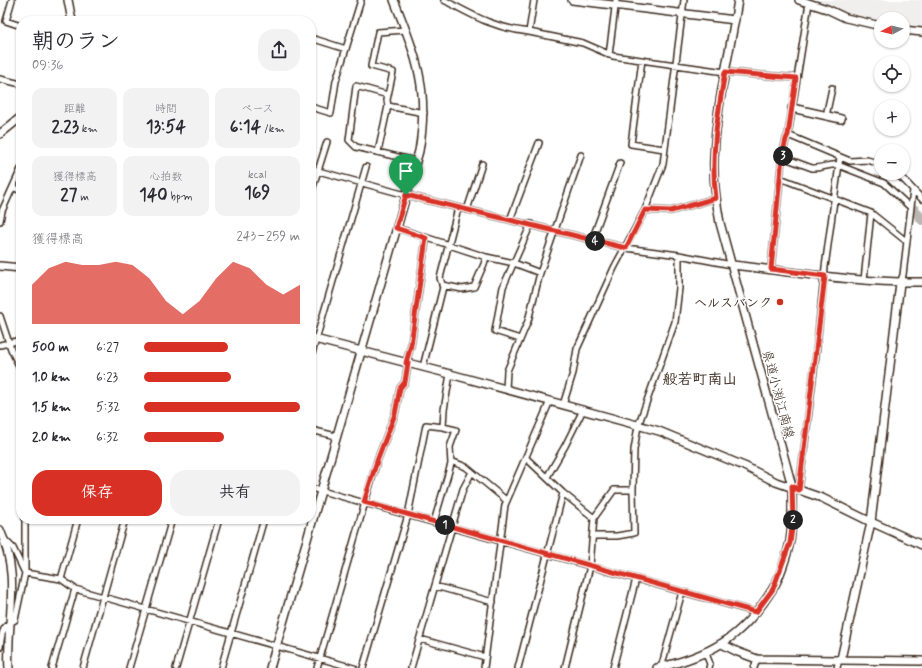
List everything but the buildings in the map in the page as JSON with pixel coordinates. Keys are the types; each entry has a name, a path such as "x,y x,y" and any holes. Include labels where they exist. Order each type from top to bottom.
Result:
{"street":[{"path":"12,0 6,21 16,24"},
{"path":"68,0 71,16"},
{"path":"316,108 331,113 336,81 361,0"},
{"path":"316,507 396,228 415,167 415,161 422,136 424,99 420,72 413,48 394,0"},
{"path":"444,0 485,22 512,30 583,43 609,55 725,72 796,78"},
{"path":"529,32 534,0"},
{"path":"572,0 616,3 683,14 735,20"},
{"path":"563,405 573,373 577,349 614,268 645,210 663,164 684,0"},
{"name":"県道小渕江南線","path":"660,668 680,662 722,644 735,634 756,612 773,589 790,543 793,521 795,488 720,223 716,198 714,159 717,125 738,0"},
{"path":"800,0 827,8 846,18 874,24"},
{"path":"609,55 616,3"},
{"path":"771,269 782,157 788,135 809,3"},
{"path":"378,152 388,106 387,100 393,72 370,66 378,32 405,30"},
{"path":"910,31 922,32"},
{"path":"316,39 346,49"},
{"path":"642,60 631,144 664,149"},
{"path":"0,78 16,83"},
{"path":"388,94 356,86 349,140 356,147 415,161"},
{"path":"826,116 832,88"},
{"path":"388,106 424,113"},
{"path":"792,108 841,119"},
{"path":"0,134 16,121"},
{"path":"788,135 850,161 866,160 874,162"},
{"path":"316,175 327,142"},
{"path":"510,220 539,144"},
{"path":"506,389 507,371 528,321 540,273 556,231 581,155"},
{"path":"782,157 812,168 832,164 838,165 884,183 910,208"},
{"path":"795,488 840,157"},
{"path":"592,240 620,163"},
{"path":"467,210 482,164"},
{"path":"316,332 366,167"},
{"path":"317,171 458,208 531,224 626,248 680,255 732,265 825,276 900,283 922,282"},
{"path":"780,178 871,213 906,241"},
{"path":"904,180 922,199"},
{"path":"0,221 2,211 16,181"},
{"path":"836,668 840,659 871,522 900,283 913,190"},
{"path":"645,210 671,211 716,198"},
{"path":"423,367 442,285 440,278 458,208"},
{"path":"864,280 871,213"},
{"path":"520,339 495,331 503,287 531,224"},
{"path":"396,228 486,257 514,263 540,273"},
{"path":"316,668 364,502 377,461 395,414 400,388 405,382 426,238"},
{"path":"593,536 617,536 634,533 634,450 638,426 675,322 679,288 680,255"},
{"path":"442,285 462,289 474,287 486,257"},
{"path":"0,266 16,268"},
{"path":"0,316 16,358"},
{"path":"316,340 450,374 659,431 744,466 776,482 822,498 922,545"},
{"path":"0,345 16,341"},
{"path":"443,426 450,374"},
{"path":"484,668 506,500 526,458 550,401"},
{"path":"548,478 583,410"},
{"path":"363,668 408,514 423,447 426,425 443,426 456,430 450,447 451,461 434,522"},
{"path":"316,431 336,436"},
{"path":"526,458 563,493 594,518"},
{"path":"451,461 466,467 506,500"},
{"path":"411,668 452,527 464,489 472,472"},
{"path":"316,489 756,612"},
{"path":"565,668 590,566 594,518 614,490 633,490"},
{"path":"518,668 563,493"},
{"path":"0,647 4,628 10,622 15,620 25,573 25,524"},
{"path":"61,579 77,524"},
{"path":"83,668 124,524"},
{"path":"129,668 171,524"},
{"path":"176,668 218,524"},
{"path":"221,668 263,524"},
{"path":"270,668 311,524"},
{"path":"0,530 4,538 11,567 13,586 10,622 9,668"},
{"path":"4,538 13,548 25,573"},
{"path":"25,573 61,579 75,589 354,668"},
{"path":"613,668 636,579"},
{"path":"435,586 493,602"},
{"path":"52,668 75,589"},
{"path":"660,668 682,592"},
{"path":"420,639 485,657"},
{"path":"722,644 757,659 922,661"},
{"path":"705,652 710,664 709,668"},
{"path":"754,668 757,659"}],"shaded area":[{"path":"799,0 922,0 922,32 910,31 910,12 874,12 874,24"}],"waterway":[{"path":"915,210 922,220"}],"place":[{"name":"ヘルスバンク","path":"780,302"}],"district":[{"name":"般若町南山","path":"700,379"}],"route":[{"path":"725,72 796,78 788,135 782,157 771,269 825,276 799,490 792,486 793,521 790,543 773,589 756,612 364,502 377,461 395,414 400,388 405,382 408,363 406,363 411,345 426,238 396,228 406,195 626,248 645,210 671,211 716,198 714,159 717,125 725,72"}]}
